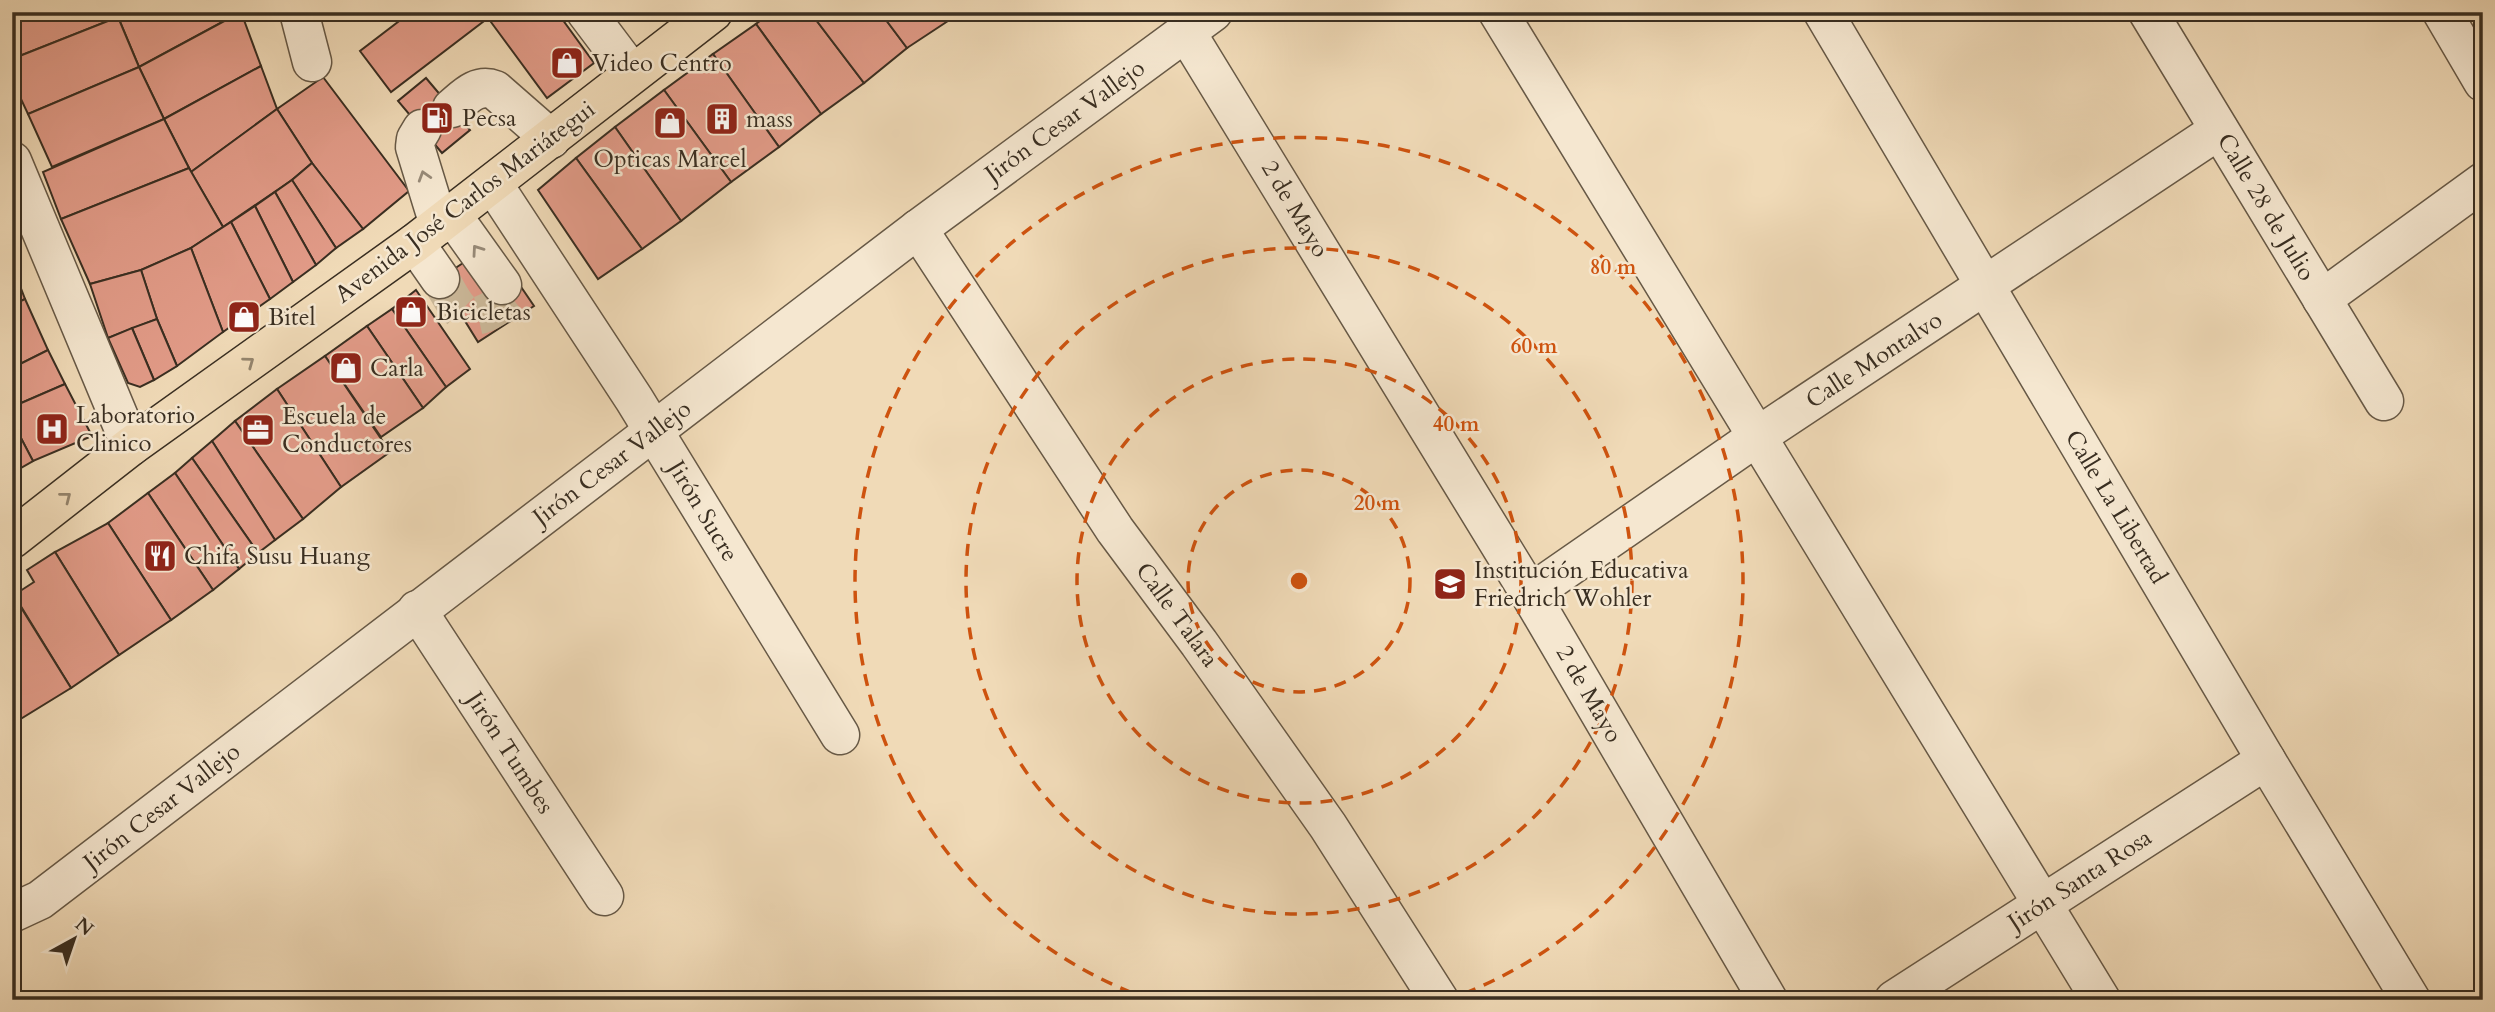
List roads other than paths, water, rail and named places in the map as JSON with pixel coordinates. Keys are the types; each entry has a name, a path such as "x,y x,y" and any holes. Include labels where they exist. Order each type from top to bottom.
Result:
{"main road":[{"name":"Avenida José Carlos Mariátegui","path":"12,539 131,446 436,228 713,12"}],"street":[{"path":"299,12 312,62"},
{"path":"586,12 632,74"},
{"path":"1499,12 2101,1000"},
{"name":"Calle La Libertad","path":"1822,12 2411,1000"},
{"name":"Calle 28 de Julio","path":"2148,12 2384,401"},
{"path":"2442,12 2483,82"},
{"name":"Jirón Cesar Vallejo","path":"12,913 40,900 918,229 1200,22"},
{"name":"2 de Mayo","path":"1200,22 1768,1000"},
{"path":"440,279 436,228 415,147 416,139 437,118 475,90 486,86 495,90 551,139"},
{"name":"Calle Montalvo","path":"1530,594 1758,436 2219,130"},
{"path":"12,161 131,446"},
{"path":"2322,299 2483,182"},
{"name":"Jirón Sucre","path":"493,184 524,281 654,432 840,735"},
{"path":"436,228 524,281"},
{"name":"Calle Talara","path":"918,229 1115,530 1199,643 1328,826 1439,1000"},
{"name":"Jirón Tumbes","path":"417,610 604,896"},
{"name":"Jirón Santa Rosa","path":"1894,1000 2266,760"}],"tunnel":[{"path":"440,279 459,309 469,316 485,313 522,288"}],"place":[{"name":"Video Centro","path":"567,63"},
{"name":"Pecsa","path":"437,118"},
{"name":"mass","path":"722,119"},
{"name":"Opticas Marcel","path":"670,123"},
{"name":"Bicicletas","path":"411,312"},
{"name":"Bitel","path":"244,317"},
{"name":"Carla","path":"346,368"},
{"name":"Laboratorio Clinico","path":"52,429"},
{"name":"Escuela de Conductores","path":"258,430"},
{"name":"Chifa Susu Huang","path":"160,556"},
{"name":"Institución Educativa Friedrich Wohler","path":"1450,584"}]}
